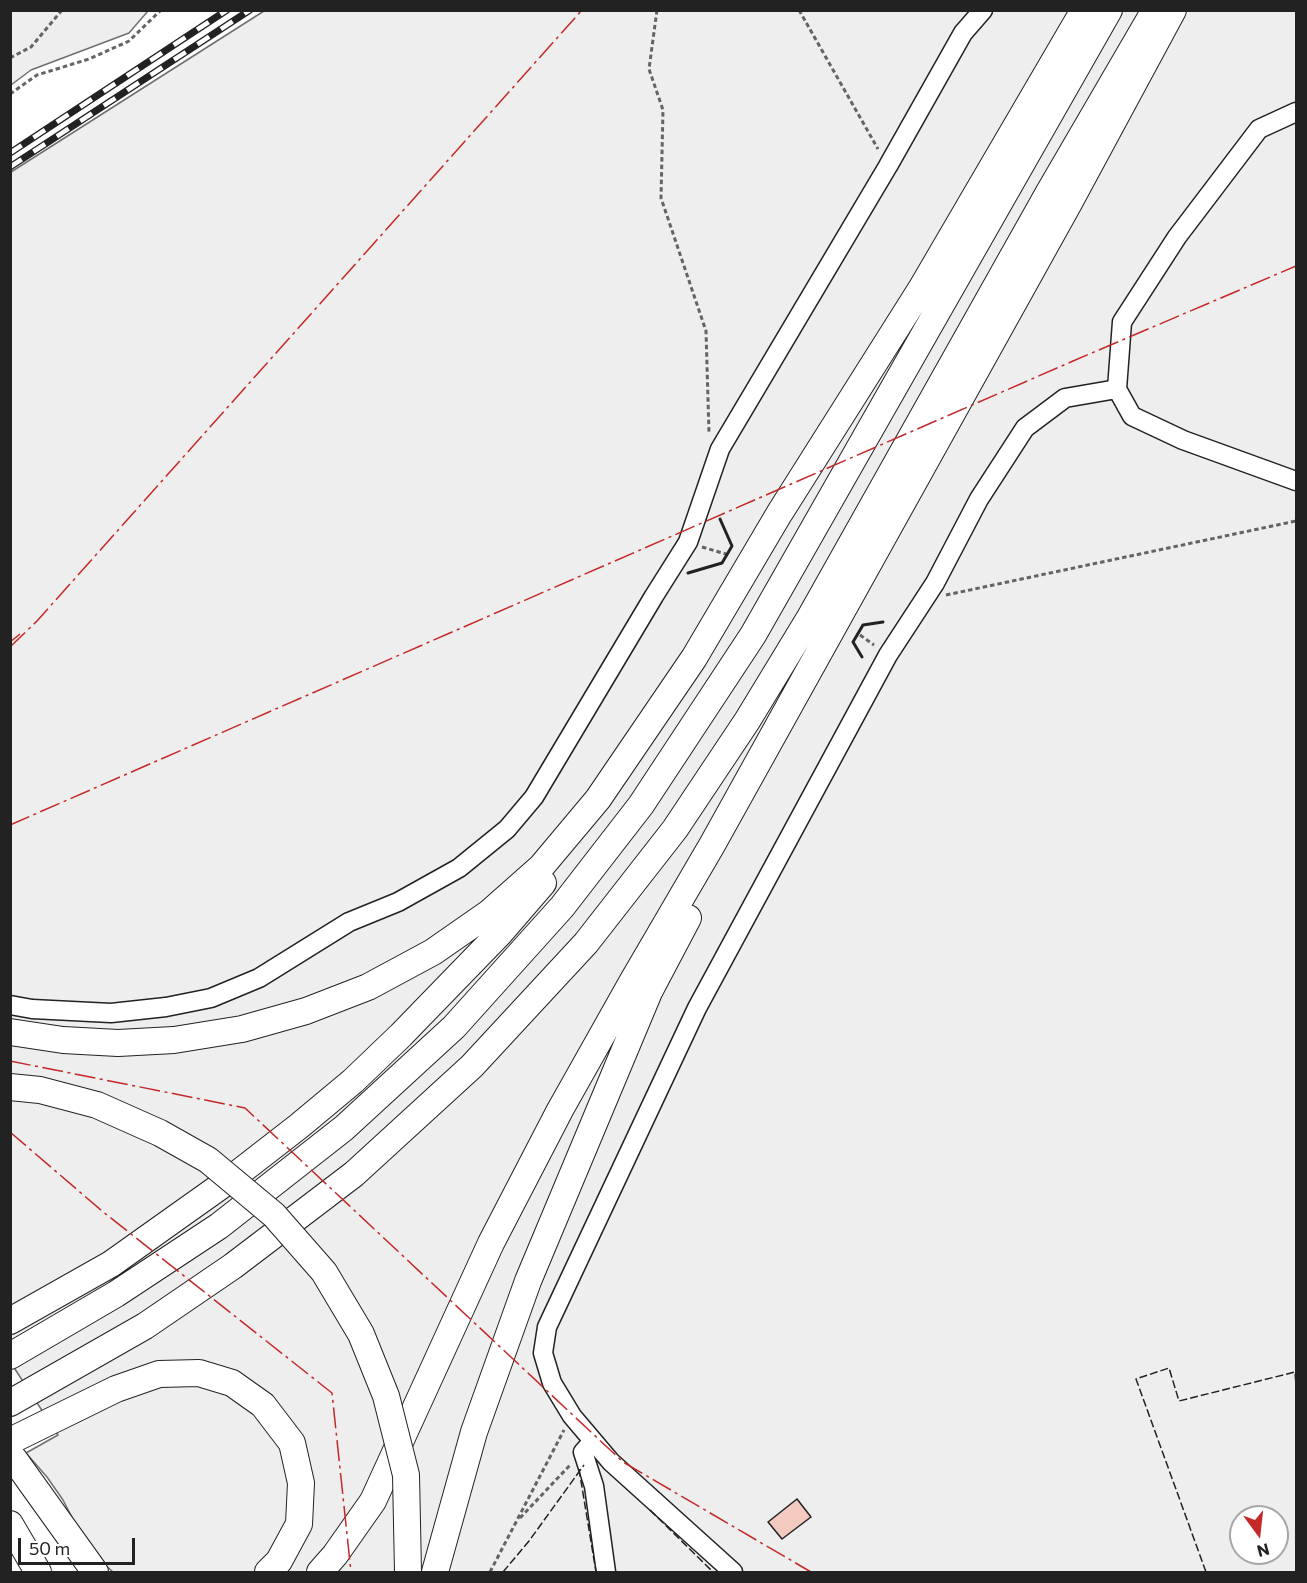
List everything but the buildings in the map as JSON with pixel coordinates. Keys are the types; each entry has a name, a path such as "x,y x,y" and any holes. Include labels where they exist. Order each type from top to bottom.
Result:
{"highway":[{"path":"10,1032 63,1040 118,1043 174,1040 242,1029 306,1011 368,987 433,952 489,913 541,867 598,799 694,658 779,514 921,289 1084,10"},
{"path":"10,1356 116,1294 219,1226 344,1128 454,1027 562,907 641,805 753,635 1109,10"},
{"path":"19,1399 145,1326 233,1266 354,1174 472,1066 586,943 675,829 747,721 809,619 1049,192 1155,10"},
{"path":"320,1572 335,1555 373,1501 491,1243 560,1110 712,845 1069,203 1173,10"},
{"path":"435,1572 474,1432 528,1281 649,992 976,368"},
{"path":"10,1321 111,1264 291,1132 353,1080 499,934 621,784 701,661 833,428"},
{"path":"10,1087 39,1090 98,1106 160,1133 208,1160 274,1215 324,1272 361,1334 387,1396 406,1474 408,1572"},
{"path":"12,1451 46,1424 116,1389 159,1374 199,1373 232,1383 263,1405 292,1443 301,1483 299,1524 279,1561 268,1572"},
{"path":"12,1451 74,1572"},
{"path":"12,1451 95,1572"},
{"path":"10,1524 38,1572"}],"street":[{"path":"10,1005 32,1009 111,1013 166,1007 210,998 259,978 349,922 398,902 459,868 507,829 534,797 688,542 720,448 888,166 963,33 983,10"},
{"path":"1296,112 1259,129 1171,246 1122,322 1117,389 1132,416 1183,440 1296,481"},
{"path":"606,1572 588,1447 552,1383 543,1353 547,1328 696,1008 888,655 935,582 979,499 1025,428 1065,398 1117,389"},
{"path":"588,1447 611,1462 733,1572"}],"path":[{"path":"10,58 31,47 62,10"},
{"path":"10,94 37,75 89,59 129,41 162,10"},
{"path":"657,10 649,69 663,110 661,198 706,331 709,436"},
{"path":"799,10 888,166"},
{"path":"924,600 1296,521"},
{"path":"688,542 726,554"},
{"path":"490,1572 572,1416"},
{"path":"518,1520 588,1447"}],"shaded area":[{"path":"11,10 148,11 129,33 31,70 11,85"},
{"path":"264,11 1296,11 1296,1572 113,1572 89,1550 63,1500 26,1453 58,1435 11,1363 11,172"}],"railway":[{"path":"10,153 227,10"},
{"path":"10,167 250,10"}],"fence":[{"path":"1206,1572 1136,1379 1169,1368 1179,1401 1295,1372 1296,1385"},
{"path":"503,1572 529,1541 584,1465"},
{"path":"579,1469 596,1572"},
{"path":"650,1510 713,1572"}],"wall":[{"path":"688,573 722,563 732,546 720,519"},
{"path":"862,657 853,642 863,625 883,622"}],"power":[{"path":"10,647 37,621 582,10"},
{"path":"10,825 1296,266"},
{"path":"10,642 20,634"},
{"path":"10,1061 245,1108 623,1462 811,1572"},
{"path":"10,1132 102,1211 332,1393 351,1572"}]}
